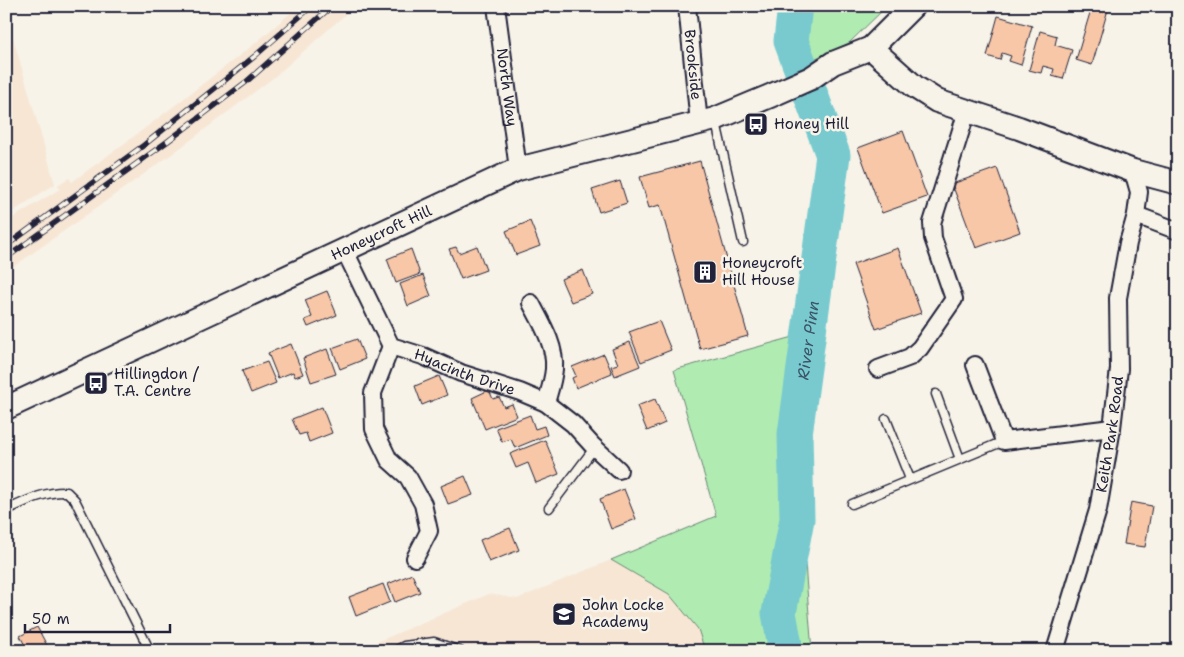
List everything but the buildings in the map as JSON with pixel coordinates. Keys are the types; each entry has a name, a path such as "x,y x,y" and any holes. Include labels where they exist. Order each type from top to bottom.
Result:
{"street":[{"name":"North Way","path":"496,6 518,169"},
{"name":"Brookside","path":"687,6 707,121"},
{"path":"913,6 871,48 915,87 937,101 1019,128 1133,171 1178,183"},
{"name":"Honeycroft Hill","path":"6,408 518,169 707,121 811,78 833,63 871,48"},
{"path":"878,368 910,357 920,348 954,299 933,238 932,223 967,111"},
{"name":"Keith Park Road","path":"1055,651 1098,510 1112,428 1119,369 1118,298 1128,243 1136,215 1139,192 1133,171"},
{"path":"1136,215 1178,231"},
{"path":"344,249 390,346 374,393 374,429 389,460 408,477 423,504 429,531 415,558"},
{"path":"531,302 552,350 554,367 552,384 546,403"},
{"name":"Hyacinth Drive","path":"390,346 424,356 462,373 520,392 546,403 573,424 619,470"},
{"path":"975,365 1004,441 1112,428"}],"lane":[{"path":"707,121 743,242"},
{"path":"936,394 960,458"},
{"path":"886,419 910,479"},
{"path":"852,504 1004,441"},
{"path":"549,508 594,447"},
{"path":"7,507 47,493 67,492 75,500 147,645"},
{"path":"394,651 404,646 434,642 460,651"}],"shaded area":[{"path":"299,6 355,6 273,78 172,154 6,272 6,222 60,189 58,185 69,178 72,182 252,46"},
{"path":"6,13 55,184 6,216"},
{"name":"John Locke Academy","path":"611,560 669,594 698,629 705,651 356,651 489,594 517,599"}],"green space":[{"path":"795,6 887,6 849,43 788,71"},
{"path":"808,333 799,439 812,651 705,651 698,629 669,594 611,560 716,516 674,370"}],"waterway":[{"name":"River Pinn","path":"786,651 779,613 797,519 795,434 833,155 791,41 795,6"}],"railway":[{"path":"6,246 144,145 255,56 312,6"},
{"path":"6,258 246,82 332,6"}],"place":[{"name":"Honey Hill","path":"756,124"},
{"name":"Honeycroft Hill House","path":"705,272"},
{"name":"Hillingdon / T.A. Centre","path":"96,383"},
{"name":"John Locke Academy","path":"564,614"}]}
